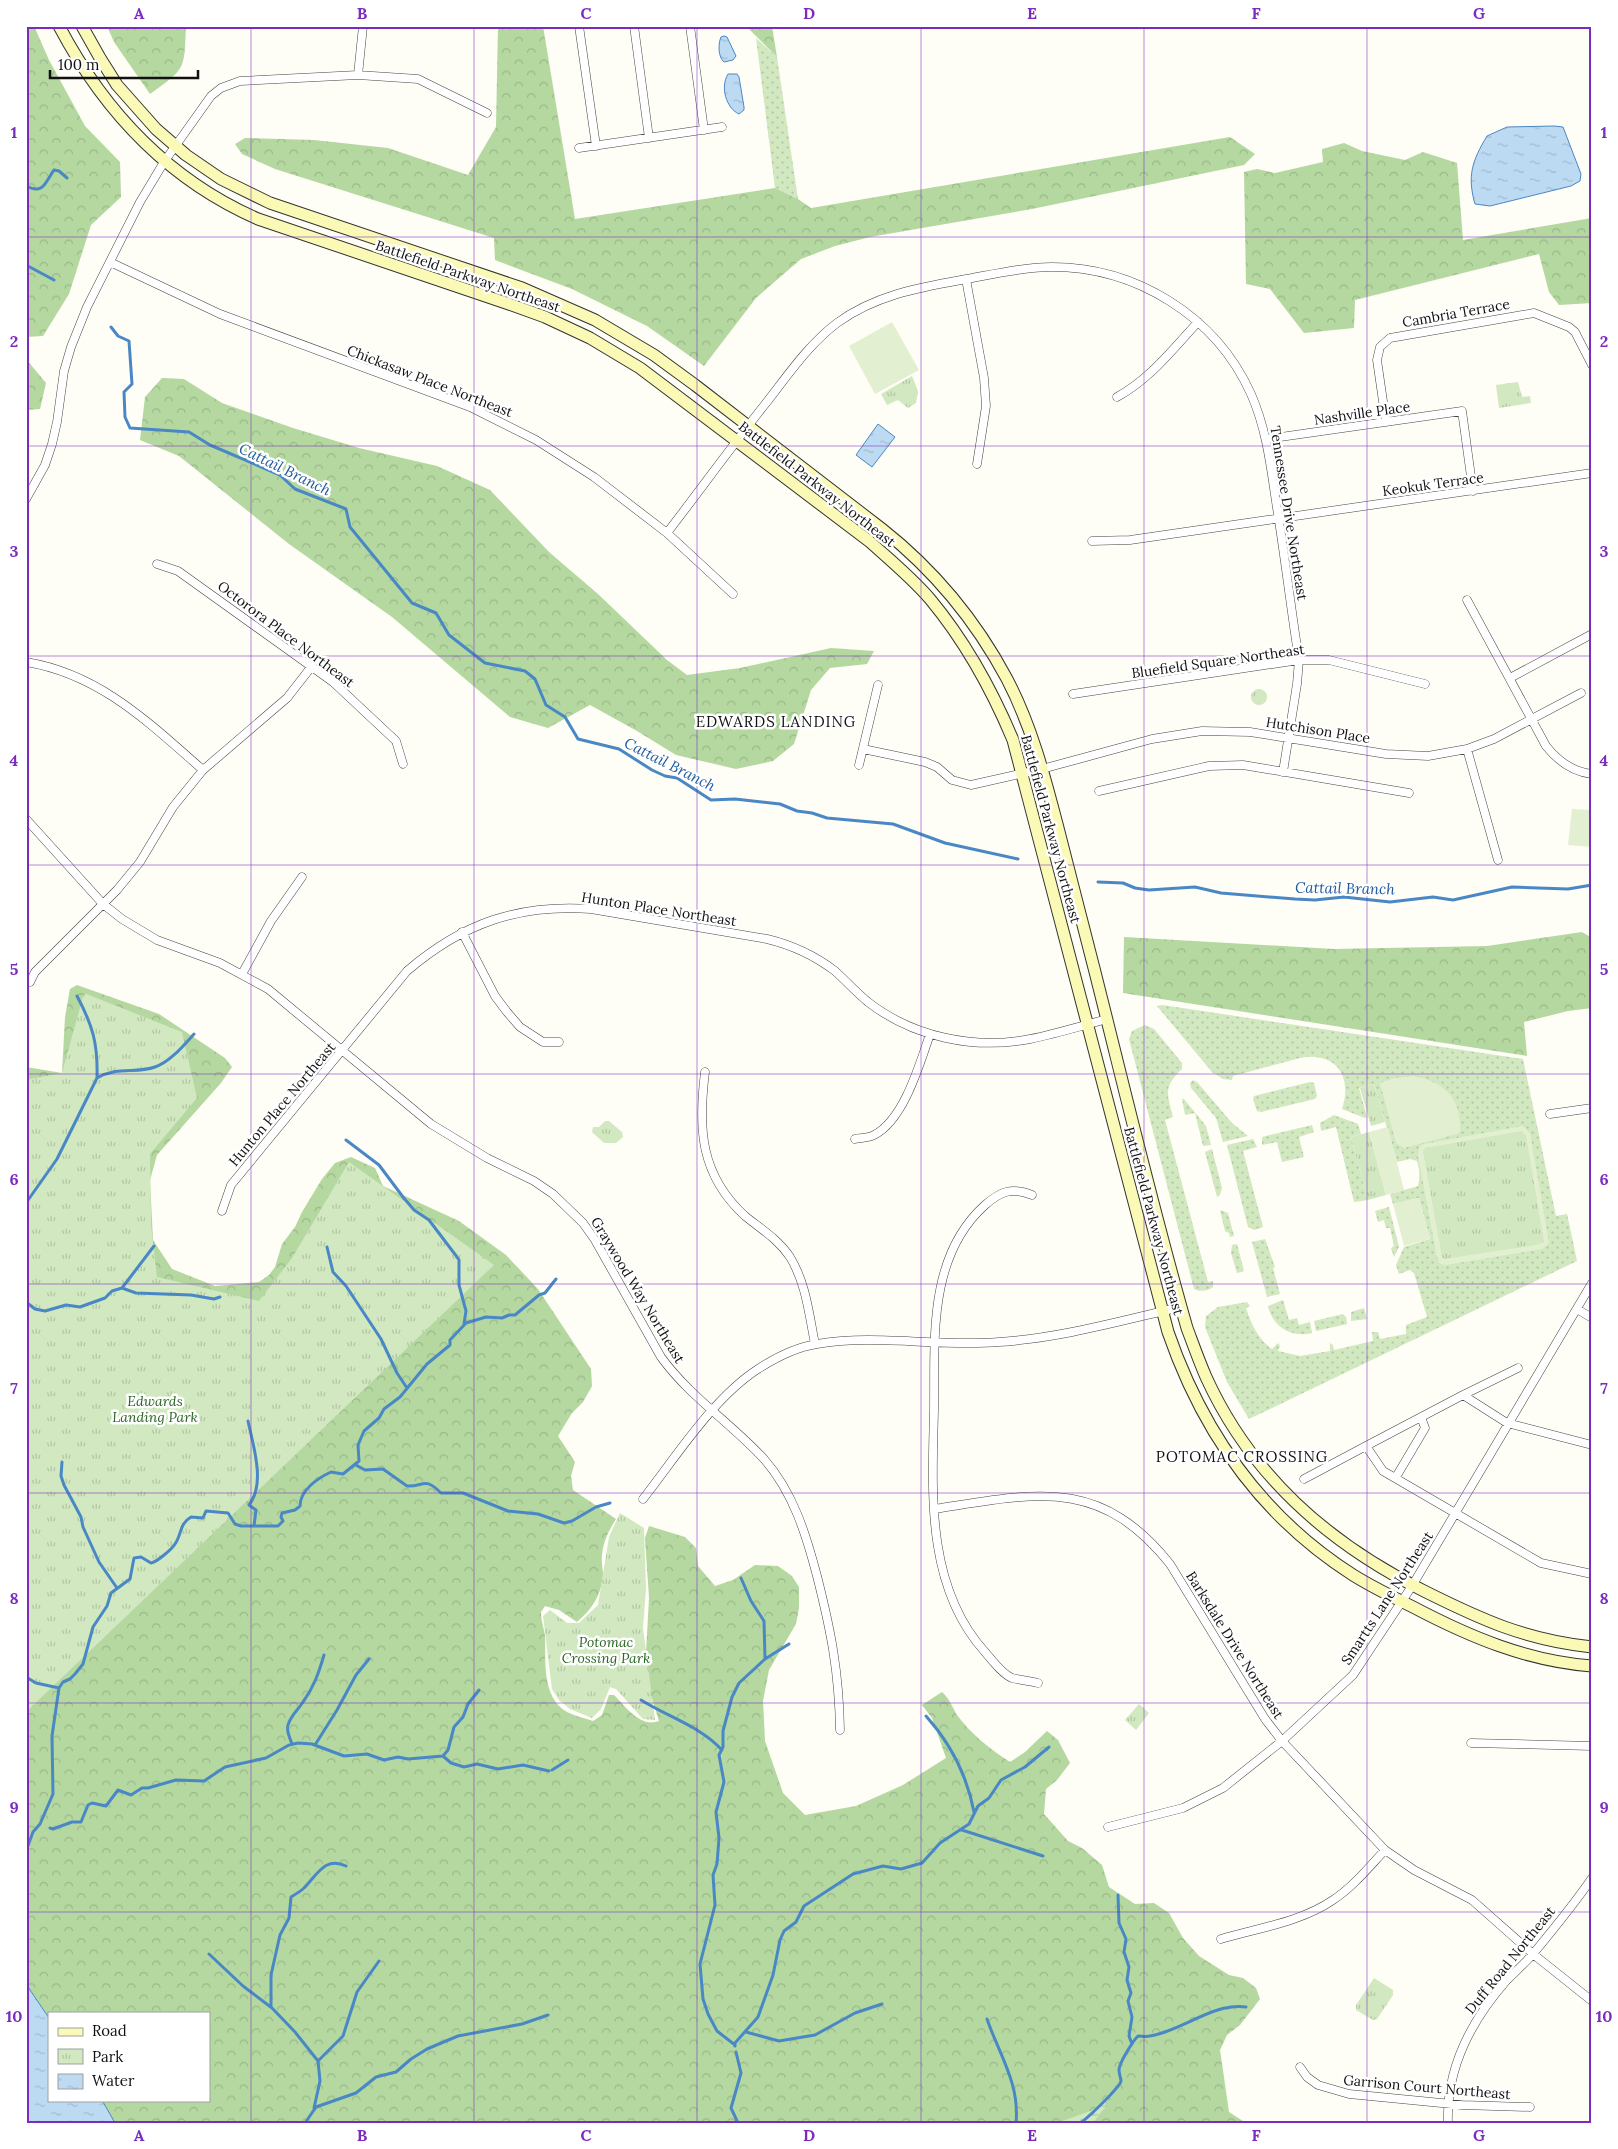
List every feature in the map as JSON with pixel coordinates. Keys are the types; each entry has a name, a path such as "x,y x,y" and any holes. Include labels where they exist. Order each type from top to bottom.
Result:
{"main road":[{"name":"Battlefield Parkway Northeast","path":"58,26 72,52 102,97 145,145 164,162 216,198 258,219 509,304 568,327 640,368 869,541 930,599 958,636 990,692 1012,740 1023,774 1162,1312 1177,1359 1201,1411 1220,1443 1253,1487 1279,1515 1323,1554 1353,1575 1461,1632 1511,1650 1554,1661 1592,1666"},
{"name":"Battlefield Parkway Northeast","path":"82,26 117,85 156,129 175,146 221,179 270,203 522,288 595,320 654,355 748,426 905,547 941,584 978,631 1007,680 1021,710 1042,770 1181,1307 1200,1363 1218,1402 1234,1429 1268,1475 1284,1493 1325,1530 1384,1570 1412,1586 1474,1616 1518,1633 1538,1639 1592,1647"}],"street":[{"path":"358,75 363,26"},
{"path":"579,26 596,146"},
{"path":"634,26 649,138"},
{"path":"690,26 704,130"},
{"path":"26,499 45,465 52,444 64,371 83,314 140,202 164,162 212,96 229,84 240,81 358,75 418,79 487,112"},
{"path":"580,148 722,127"},
{"name":"Chickasaw Place Northeast","path":"110,262 220,314 470,408 505,423 565,457 667,533 691,553 733,594"},
{"name":"Tennessee Drive Northeast","path":"667,533 804,353 836,324 872,302 892,294 966,279 1048,267 1091,270 1112,274 1153,292 1198,322 1214,336 1240,373 1251,394 1267,439 1299,660 1283,772"},
{"path":"966,279 984,378 986,406 977,464"},
{"name":"Cambria Terrace","path":"1386,422 1377,360 1380,347 1390,338 1534,313 1569,327 1575,332 1592,365"},
{"path":"1117,397 1135,387 1148,376 1198,322"},
{"name":"Nashville Place","path":"1267,439 1462,411 1473,491"},
{"name":"Keokuk Terrace","path":"1092,541 1130,540 1592,473"},
{"name":"Octorora Place Northeast","path":"156,564 178,571 333,682 396,741 404,764"},
{"path":"1467,600 1546,746 1554,756 1576,770 1592,774"},
{"path":"1510,678 1592,634"},
{"name":"Bluefield Square Northeast","path":"1073,694 1299,660 1329,660 1424,684"},
{"path":"26,662 66,672 111,694 131,708 203,770"},
{"path":"30,982 35,972 117,890 140,862 173,807 203,770 287,698 312,666"},
{"path":"859,765 878,686"},
{"name":"Hutchison Place","path":"863,749 926,762 937,767 952,780 971,785 1042,770 1177,734 1225,730 1407,756 1428,756 1467,749 1494,739 1581,693"},
{"path":"1467,749 1498,860"},
{"path":"1099,791 1209,766 1243,765 1409,793"},
{"name":"Graywood Way Northeast","path":"26,818 103,904 138,930 157,940 220,963 268,989 431,1124 487,1158 534,1182 568,1207 595,1240 664,1361 686,1388 748,1442 766,1461 784,1488 801,1523 831,1633 839,1690 840,1730"},
{"path":"242,974 271,921 302,877"},
{"name":"Hunton Place Northeast","path":"222,1211 231,1185 408,971 441,944 462,932 498,917 521,911 567,907 591,909 767,939 803,951 820,960 882,1011 909,1026 930,1034 961,1041 1004,1042 1030,1039 1107,1019"},
{"path":"462,932 496,996 520,1027 543,1042 559,1042"},
{"path":"855,1139 876,1134 884,1128 897,1112 916,1079 930,1034"},
{"path":"705,1072 701,1105 701,1128 707,1157 713,1173 732,1203 778,1243 797,1269 803,1285 816,1344"},
{"path":"1550,1114 1592,1108"},
{"path":"1032,1195 1019,1190 1002,1193 977,1212 965,1226 947,1259 942,1278 935,1344 933,1462 934,1509 943,1571 949,1592 967,1630 994,1662 1010,1677 1038,1683"},
{"name":"Smartts Lane Northeast","path":"1108,1827 1167,1812 1203,1799 1240,1777 1282,1741 1352,1675 1412,1586 1592,1283"},
{"path":"643,1499 726,1395 758,1369 782,1356 816,1344 854,1340 974,1344 1036,1339 1093,1328 1181,1307"},
{"path":"1578,1309 1592,1318"},
{"path":"1304,1479 1420,1417 1518,1368"},
{"path":"1463,1396 1508,1423 1592,1445"},
{"path":"1396,1478 1425,1428 1420,1417"},
{"path":"1366,1446 1383,1471 1541,1563 1592,1574"},
{"name":"Barksdale Drive Northeast","path":"934,1509 1022,1496 1052,1496 1094,1505 1128,1523 1156,1547 1170,1564 1251,1697 1282,1741 1385,1850 1414,1870 1472,1900 1533,1954 1592,2001"},
{"path":"1472,1743 1592,1746"},
{"path":"1221,1939 1313,1913 1348,1889 1385,1850"},
{"name":"Duff Road Northeast","path":"1448,2123 1449,2103 1455,2069 1462,2047 1474,2024 1506,1981 1533,1954 1592,1878"},
{"name":"Garrison Court Northeast","path":"1300,2067 1307,2077 1318,2085 1333,2091 1449,2103 1530,2108"}],"green space":[{"path":"26,26 34,26 49,60 85,126 120,162 121,197 91,225 69,294 43,336 26,337"},
{"path":"107,26 186,26 185,52 181,67 171,79 150,94 114,42"},
{"path":"498,26 543,26 575,219 775,188 798,199 811,208 1230,137 1255,154 1244,165 1032,209 870,237 835,246 801,259 756,298 704,366 647,326 572,289 495,260 494,238 275,169 242,154 235,144 245,138 314,140 388,148 468,175 496,127"},
{"path":"746,26 772,26 777,57"},
{"path":"756,38 777,57 798,199 775,188"},
{"path":"1344,143 1362,151 1405,160 1423,152 1457,163 1463,240 1592,218 1592,303 1559,305 1549,292 1539,254 1355,300 1354,328 1304,333 1270,289 1246,284 1244,172 1257,169 1275,173 1323,162 1322,149"},
{"path":"892,322 919,370 875,394 849,346"},
{"path":"26,359 46,383 40,409 26,410"},
{"path":"912,376 918,391 916,403 908,408 898,400 887,405 881,394"},
{"path":"162,378 184,379 222,403 293,428 359,448 437,466 490,490 549,552 598,594 667,660 687,675 740,668 831,648 874,651 867,664 830,668 811,690 794,744 773,761 736,769 676,755 590,705 548,728 510,717 392,617 289,544 179,456 140,440 145,397"},
{"path":"1518,382 1522,397 1530,396 1531,403 1499,408 1496,385"},
{"path":"1259,689 1265,691 1267,697 1265,703 1259,705 1253,703 1251,697 1253,691"},
{"path":"1572,809 1592,810 1591,847 1568,845"},
{"path":"1582,932 1592,938 1592,1008 1568,1011 1524,1022 1527,1056 1123,993 1124,937 1334,949 1487,946"},
{"path":"77,985 159,1014 225,1058 232,1067 221,1083 157,1155 150,1180 153,1240 172,1269 215,1286 259,1282 269,1275 275,1267 282,1244 295,1227 322,1179 335,1163 351,1157 375,1168 383,1186 459,1221 506,1255 538,1289 591,1369 592,1386 583,1402 572,1413 558,1436 575,1462 571,1476 573,1490 616,1519 604,1545 602,1558 603,1575 598,1596 587,1612 577,1622 559,1610 545,1606 541,1612 549,1688 559,1705 567,1712 593,1721 602,1715 609,1695 614,1695 640,1719 646,1722 659,1721 648,1686 646,1653 649,1598 645,1538 649,1526 685,1537 696,1548 698,1566 715,1586 733,1580 755,1565 778,1566 792,1576 799,1587 799,1608 796,1624 769,1670 763,1701 765,1741 783,1793 805,1815 856,1806 903,1785 946,1758 932,1718 922,1705 942,1692 969,1729 1010,1762 1025,1752 1047,1731 1058,1740 1070,1763 1057,1780 1046,1789 1044,1814 1068,1841 1082,1848 1102,1865 1109,1887 1135,1904 1154,1903 1169,1913 1183,1938 1199,1956 1229,1975 1243,1978 1256,1988 1260,1999 1240,2025 1227,2035 1220,2050 1229,2112 1246,2123 115,2123 103,2102 210,2102 210,2012 48,2012 48,2017 26,1984 26,1067 62,1073 65,1017 70,989"},
{"name":"Edwards Landing Park","path":"84,993 182,1032 197,1098 150,1154 151,1225 157,1277 259,1301 292,1258 349,1162 494,1265 26,1712 26,1080 62,1073"},
{"path":"1162,1005 1523,1059 1556,1216 1567,1214 1577,1261 1249,1419 1227,1382 1205,1327 1206,1316 1218,1307 1247,1302 1250,1306 1246,1308 1250,1320 1263,1341 1272,1349 1278,1343 1280,1346 1278,1351 1300,1356 1330,1351 1330,1343 1333,1345 1334,1350 1373,1341 1372,1332 1378,1332 1380,1339 1406,1334 1406,1325 1427,1317 1414,1273 1410,1270 1399,1274 1396,1265 1404,1247 1430,1239 1419,1198 1393,1204 1390,1194 1418,1186 1419,1168 1417,1161 1410,1159 1397,1162 1374,1084 1359,1088 1367,1117 1365,1118 1342,1109 1345,1097 1343,1077 1339,1069 1323,1059 1313,1057 1300,1058 1233,1076 1232,1080 1223,1079 1212,1072 1157,1006"},
{"path":"1145,1025 1154,1029 1182,1063 1182,1069 1172,1081 1168,1091 1173,1117 1165,1120 1208,1282 1213,1281 1213,1287 1207,1290 1199,1291 1194,1289 1129,1039 1132,1031"},
{"path":"1413,1076 1434,1083 1449,1094 1458,1111 1460,1133 1404,1148 1396,1143 1380,1083 1395,1078"},
{"path":"1193,1080 1197,1082 1232,1123 1248,1136 1223,1142 1216,1118 1191,1088 1190,1083"},
{"path":"1310,1082 1314,1083 1317,1096 1315,1099 1261,1112 1257,1111 1253,1099 1254,1096"},
{"path":"1374,1084 1385,1122 1371,1126 1360,1088"},
{"path":"1182,1099 1184,1099 1206,1126 1211,1145 1203,1146 1195,1113 1185,1115"},
{"path":"1334,1115 1358,1124 1361,1134 1351,1137 1368,1200 1354,1202 1336,1127 1321,1131 1320,1123"},
{"path":"605,1121 609,1121 622,1132 623,1137 616,1143 604,1143 592,1132 593,1127 599,1127"},
{"path":"1312,1125 1314,1132 1299,1137 1304,1157 1282,1162 1277,1142 1262,1145 1262,1137"},
{"path":"1523,1126 1530,1133 1549,1243 1542,1249 1446,1265 1440,1264 1437,1257 1418,1156 1419,1147 1424,1144","holes":["1522,1131 1526,1136 1544,1242 1536,1245 1444,1259 1442,1257 1423,1151 1425,1148"]},
{"path":"1388,1127 1404,1190 1386,1195 1369,1132"},
{"path":"1522,1131 1526,1136 1544,1242 1536,1245 1444,1259 1442,1257 1423,1151 1425,1148"},
{"path":"1369,1132 1386,1195 1368,1200 1351,1137"},
{"path":"1253,1139 1257,1147 1243,1151 1263,1227 1254,1230 1248,1227 1227,1145"},
{"path":"1212,1149 1222,1188 1220,1195 1217,1197 1205,1152"},
{"path":"1419,1198 1430,1239 1404,1246 1393,1204"},
{"path":"1389,1207 1399,1247 1394,1257 1391,1248 1394,1246 1390,1228 1386,1228 1384,1220 1378,1222 1375,1211"},
{"path":"1220,1210 1228,1213 1234,1236 1230,1237 1229,1233 1225,1231"},
{"path":"1265,1239 1275,1267 1273,1268 1280,1294 1267,1297 1252,1242"},
{"path":"1237,1244 1244,1271 1237,1273 1231,1253 1232,1245"},
{"path":"1283,1300 1289,1320 1297,1318 1299,1325 1310,1322 1312,1333 1297,1334 1278,1325 1268,1306"},
{"path":"1364,1308 1367,1319 1351,1321 1351,1312"},
{"path":"1343,1314 1346,1317 1347,1324 1316,1331 1314,1321"},
{"name":"Potomac Crossing Park","path":"620,1513 644,1528 646,1588 643,1628 655,1720 643,1719 616,1689 610,1687 601,1709 592,1718 570,1709 559,1700 552,1689 543,1616 550,1610 567,1623 579,1623 598,1605 609,1537"},
{"path":"1139,1704 1149,1713 1136,1730 1125,1720"},
{"path":"1374,1978 1393,1990 1393,1995 1377,2019 1373,2020 1356,2010 1356,2005"},
{"path":"1110,2093 1106,2106 1093,2123 1057,2123 1093,2110"}],"water":[{"path":"721,37 727,37 736,56 733,60 724,62 720,54 719,43"},
{"path":"728,74 737,74 739,77 744,110 739,114 734,111 726,97 725,85"},
{"path":"1507,127 1563,127 1581,174 1580,181 1571,186 1490,206 1475,204 1471,185 1472,169 1487,136"},
{"path":"878,424 895,437 872,467 856,455"},
{"path":"26,1984 48,2017 48,2102 103,2102 115,2123 26,2123"}],"waterway":[{"path":"26,186 40,188 46,183 54,170 59,171 67,178"},
{"name":"Cattail Branch","path":"26,265 54,280"},
{"name":"Cattail Branch","path":"111,327 118,336 129,341 132,384 124,392 125,417 130,428 189,432 210,445 280,475 295,489 346,509 350,527 412,603 436,613 449,635 485,663 525,671 535,679 546,705 565,717 578,739 619,749 652,770 665,776 677,778 711,800 735,799 780,804 797,811 827,818 893,824 945,843 1018,859"},
{"name":"Cattail Branch","path":"1098,882 1123,883 1135,888 1149,890 1195,887 1221,893 1295,899 1315,900 1344,897 1390,902 1433,897 1453,900 1512,887 1568,889 1592,885"},
{"path":"77,996 91,1026 97,1055 97,1078"},
{"path":"26,1203 57,1159 97,1078 112,1072 148,1069 161,1065 176,1053 194,1034"},
{"path":"346,1140 379,1165 414,1210 429,1220 459,1260 459,1285 466,1311 464,1324"},
{"path":"122,1288 154,1246"},
{"path":"327,1247 333,1272 346,1286 381,1339 397,1373 407,1388"},
{"path":"26,1851 33,1832 40,1824 53,1794 52,1736 59,1688 83,1664 93,1627 107,1606 111,1593 130,1579 134,1558 141,1557 151,1563 157,1560 173,1546 184,1523 191,1517 203,1518 206,1511 228,1513 235,1524 241,1526 278,1526 283,1521 282,1513 295,1510 300,1506 303,1495 315,1481 331,1472 343,1474 359,1461 358,1445 364,1431 379,1418 384,1409 400,1397 427,1364 450,1345 450,1340 466,1323 486,1317 502,1318 515,1315 539,1295 545,1293 556,1279"},
{"path":"26,1302 35,1309 45,1311 66,1305 80,1307 105,1298 112,1291 122,1288 136,1293 191,1295 214,1299 220,1297"},
{"path":"248,1421 257,1464 257,1486 249,1505 256,1510 254,1526"},
{"path":"62,1462 61,1476 64,1485 81,1517 83,1527 99,1562 117,1588"},
{"path":"356,1465 365,1470 383,1469 407,1486 427,1484 441,1493 463,1493 508,1511 538,1514 564,1523 572,1521 596,1507 610,1503"},
{"path":"741,1578 751,1601 764,1621 765,1659"},
{"path":"735,2045 717,2031 708,2014 703,1999 700,1964 715,1905 713,1875 717,1864 719,1838 716,1812 724,1782 719,1755 723,1747 723,1731 732,1697 739,1683 765,1659 789,1644"},
{"path":"292,1744 288,1725 313,1685 324,1655"},
{"path":"315,1745 356,1675 369,1659"},
{"path":"26,1677 36,1683 59,1688"},
{"path":"443,1756 448,1750 454,1727 463,1717 468,1704 479,1690"},
{"path":"641,1700 704,1734 722,1750"},
{"path":"926,1716 943,1738 957,1761 967,1785 974,1812"},
{"path":"50,1828 53,1829 72,1822 81,1822 88,1805 92,1803 106,1806 118,1790 131,1795 142,1788 176,1780 204,1781 225,1767 266,1758 289,1745 298,1743 312,1744 344,1756 367,1754 384,1760 398,1757 408,1759 443,1756 451,1763 464,1767 477,1764 498,1769 523,1765 549,1771"},
{"path":"735,2046 735,2043 758,2017 773,1975 780,1940 784,1931 796,1922 804,1906 853,1874 883,1866 901,1869 922,1863 940,1843 969,1824 978,1806 989,1798 1001,1780 1025,1767 1049,1747"},
{"path":"552,1770 568,1760"},
{"path":"962,1830 1043,1856"},
{"path":"271,2007 271,1975 280,1935 289,1918 291,1897 303,1889 327,1865 332,1863 346,1866"},
{"path":"1118,1895 1119,1923 1126,1939 1124,1952 1129,1967 1127,1980 1131,1993 1128,2001 1132,2017 1129,2036 1132,2044"},
{"path":"209,1954 243,1986 272,2008 295,2032 318,2061 320,2081 314,2108"},
{"path":"318,2061 343,2036 357,1992 379,1961"},
{"path":"746,2032 779,2041 815,2035 855,2013 882,2004"},
{"path":"1080,2123 1115,2090 1121,2081 1119,2070 1121,2062 1138,2036 1162,2033 1221,2009 1246,2007"},
{"path":"305,2123 316,2107 356,2093 376,2077 396,2072 411,2059 427,2049 458,2036 522,2024 548,2015"},
{"path":"987,2019 1012,2082 1015,2095 1016,2123"},
{"path":"736,2052 741,2073 731,2108 738,2123"}],"district":[{"name":"EDWARDS LANDING","path":"776,721"},
{"name":"POTOMAC CROSSING","path":"1242,1456"}]}
